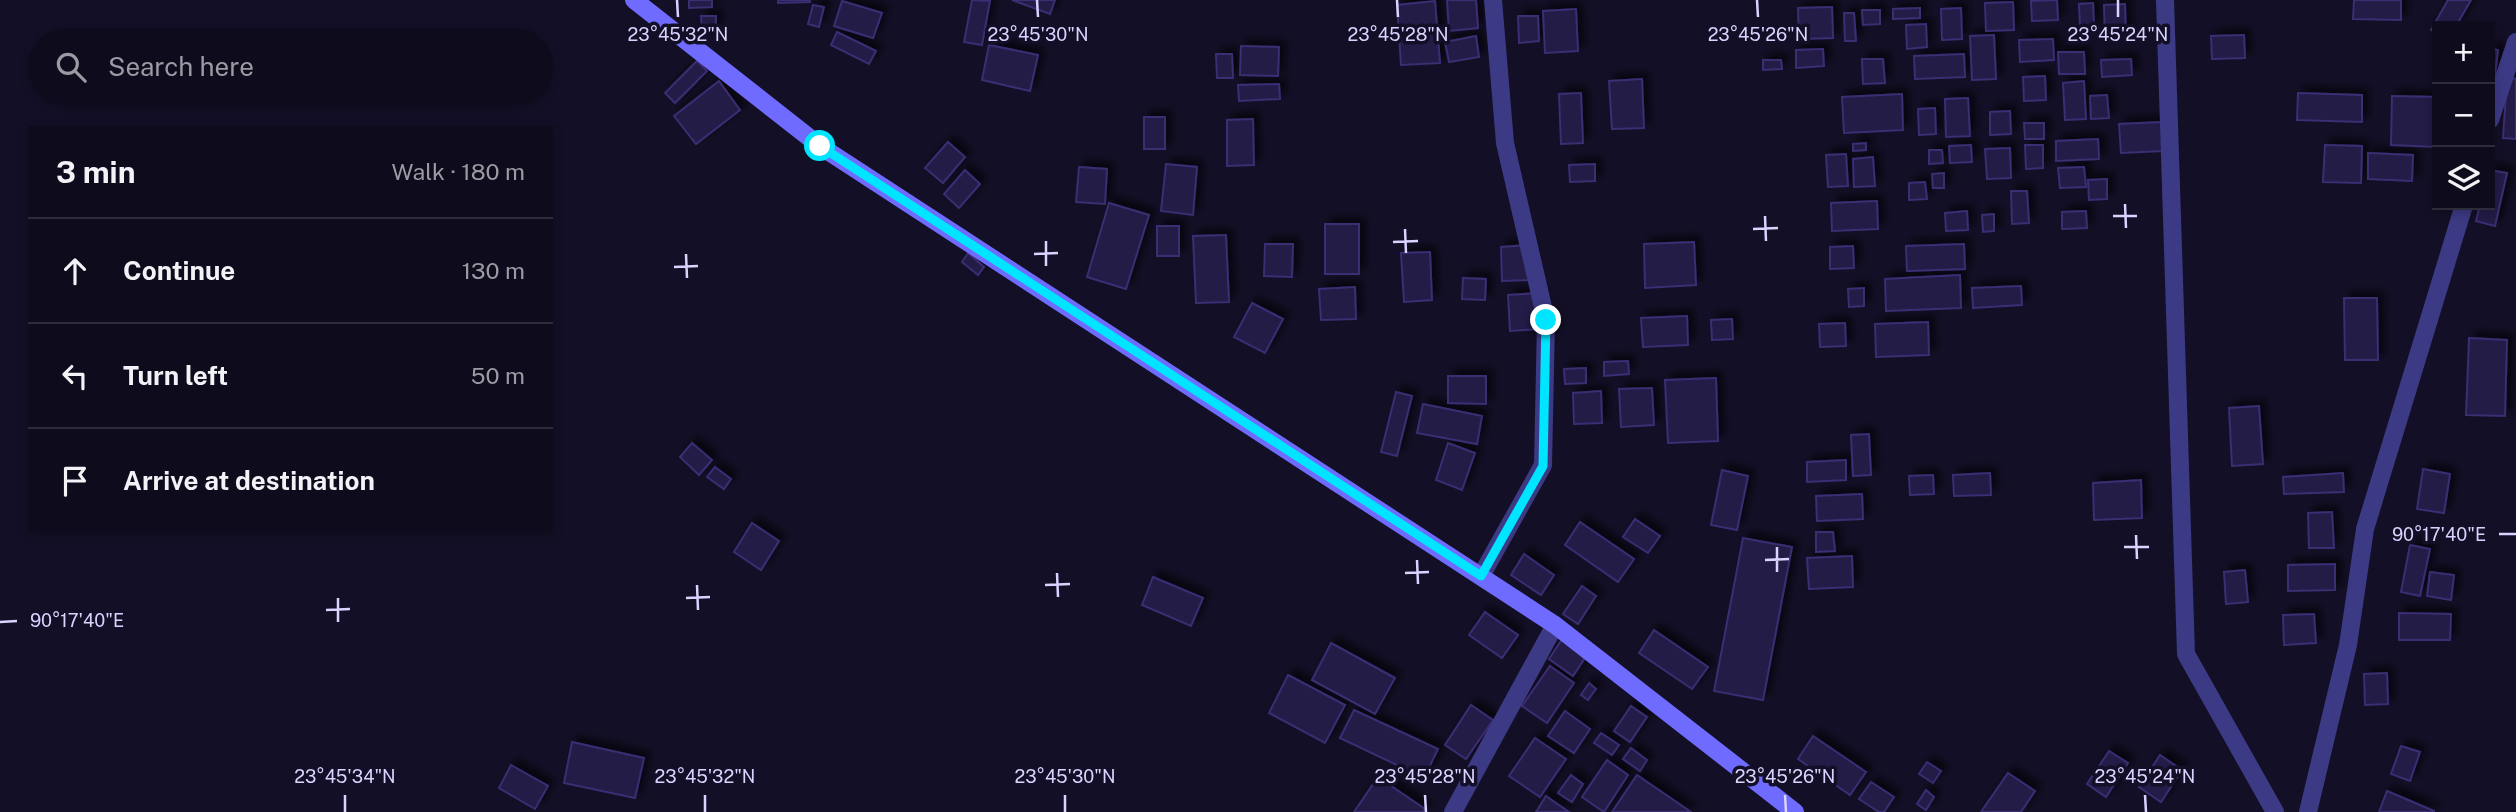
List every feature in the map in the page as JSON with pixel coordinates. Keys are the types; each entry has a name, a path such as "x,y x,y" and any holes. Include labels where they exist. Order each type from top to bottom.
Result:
{"main road":[{"path":"634,0 820,146 1555,625 1795,812"}],"street":[{"path":"1481,576 1543,466 1546,320 1504,143 1493,0"},
{"path":"2165,0 2186,654 2275,812"},
{"path":"2495,105 2516,42"},
{"path":"2308,812 2348,645 2365,529 2462,210"},
{"path":"1453,812 1555,625"}],"building":[{"path":"689,0 712,0 712,7 689,8"},
{"path":"778,0 810,0 810,2 778,3"},
{"path":"972,0 990,1 982,45 964,42"},
{"path":"1012,0 1055,0 1050,14"},
{"path":"1447,0 1476,0 1478,28 1449,31"},
{"path":"2057,0 2058,20 2032,21 2031,1"},
{"path":"2354,0 2401,0 2401,20 2353,19"},
{"path":"2448,0 2471,0 2459,21 2436,21"},
{"path":"842,1 882,13 873,38 834,26"},
{"path":"1435,1 1440,63 1401,65 1397,5"},
{"path":"2013,2 2014,30 1986,31 1985,3"},
{"path":"2093,3 2094,26 2080,27 2079,4"},
{"path":"2125,4 2126,38 2105,38 2104,5"},
{"path":"813,5 824,7 819,27 808,24"},
{"path":"1832,7 1833,38 1799,39 1798,8"},
{"path":"1920,8 1920,18 1893,19 1893,9"},
{"path":"1961,8 1962,39 1942,40 1941,9"},
{"path":"1576,9 1578,51 1545,53 1543,11"},
{"path":"1862,10 1880,10 1880,24 1863,25"},
{"path":"1844,13 1854,13 1856,41 1845,41"},
{"path":"701,16 716,16 716,29 702,29"},
{"path":"1518,16 1538,16 1539,41 1519,43"},
{"path":"1926,24 1927,47 1907,49 1906,25"},
{"path":"837,32 876,51 869,64 831,45"},
{"path":"1994,35 1996,79 1972,80 1970,36"},
{"path":"2244,35 2245,58 2212,59 2211,36"},
{"path":"1476,36 1479,57 1449,62 1445,42"},
{"path":"2053,39 2054,60 2020,62 2019,40"},
{"path":"989,45 1038,55 1030,91 982,80"},
{"path":"1241,46 1279,47 1278,76 1240,75"},
{"path":"1823,49 1824,66 1796,68 1796,50"},
{"path":"2495,50 2498,50 2495,76"},
{"path":"2058,52 2084,52 2085,74 2059,74"},
{"path":"1216,54 1232,54 1233,78 1217,78"},
{"path":"1964,54 1965,77 1915,79 1914,56"},
{"path":"1862,59 1883,59 1885,83 1863,84"},
{"path":"2131,59 2132,75 2102,77 2101,60"},
{"path":"1763,60 1781,60 1782,69 1763,70"},
{"path":"697,61 707,71 675,103 665,93"},
{"path":"2045,76 2046,100 2024,101 2023,77"},
{"path":"2507,78 2516,79 2516,139 2503,138"},
{"path":"1642,79 1644,128 1612,129 1609,81"},
{"path":"719,81 740,110 696,144 674,116"},
{"path":"2084,81 2086,119 2065,120 2063,83"},
{"path":"1279,84 1280,99 1239,101 1238,85"},
{"path":"1581,93 1583,143 1561,144 1559,94"},
{"path":"2298,93 2362,95 2362,122 2297,120"},
{"path":"1902,94 1903,130 1844,133 1842,97"},
{"path":"2107,95 2109,118 2091,119 2090,96"},
{"path":"2392,96 2432,97 2432,147 2391,145"},
{"path":"1968,98 1970,136 1946,137 1945,99"},
{"path":"1935,108 1936,134 1919,135 1918,109"},
{"path":"2010,111 2011,134 1990,135 1990,112"},
{"path":"1144,117 1165,117 1165,149 1144,149"},
{"path":"1253,119 1254,165 1227,166 1227,120"},
{"path":"2162,122 2163,151 2121,153 2119,124"},
{"path":"2024,123 2044,123 2044,139 2025,139"},
{"path":"2098,139 2099,159 2056,161 2056,141"},
{"path":"948,142 965,157 943,183 925,168"},
{"path":"1866,143 1866,150 1853,151 1853,144"},
{"path":"1971,145 1972,162 1950,163 1949,146"},
{"path":"2025,145 2043,145 2043,168 2026,169"},
{"path":"2325,145 2362,146 2361,183 2323,182"},
{"path":"2010,148 2011,178 1987,179 1985,149"},
{"path":"1929,150 1942,150 1943,163 1929,164"},
{"path":"2368,153 2413,155 2412,181 2368,179"},
{"path":"1846,154 1848,186 1828,187 1826,155"},
{"path":"1873,157 1875,186 1854,187 1853,159"},
{"path":"1166,164 1197,167 1193,215 1161,211"},
{"path":"1595,164 1595,181 1570,182 1569,165"},
{"path":"1079,167 1107,169 1105,204 1076,202"},
{"path":"2084,167 2086,187 2060,188 2058,168"},
{"path":"965,170 980,184 959,208 944,194"},
{"path":"2495,171 2507,173 2495,226 2476,221 2479,210 2495,210"},
{"path":"1944,173 1944,188 1933,188 1932,174"},
{"path":"2107,179 2107,199 2089,200 2088,180"},
{"path":"1925,182 1927,199 1909,200 1909,183"},
{"path":"2011,191 2027,191 2029,223 2012,224"},
{"path":"1877,201 1878,229 1832,231 1831,203"},
{"path":"1109,203 1149,215 1126,289 1087,277"},
{"path":"1967,211 1968,230 1946,231 1945,213"},
{"path":"2086,211 2087,228 2062,229 2062,212"},
{"path":"1994,214 1994,231 1983,232 1982,215"},
{"path":"1325,224 1359,224 1359,274 1325,274"},
{"path":"1157,226 1179,226 1179,256 1157,256"},
{"path":"1226,235 1229,302 1196,303 1193,236"},
{"path":"1694,242 1696,285 1645,288 1644,244"},
{"path":"1265,244 1293,244 1292,277 1264,276"},
{"path":"1964,244 1965,269 1907,271 1906,246"},
{"path":"1528,245 1529,280 1502,281 1501,247"},
{"path":"1853,246 1854,268 1830,269 1830,247"},
{"path":"1430,252 1432,300 1404,302 1401,253"},
{"path":"968,253 984,267 978,275 962,262"},
{"path":"1960,275 1961,308 1886,311 1885,279"},
{"path":"1463,278 1486,279 1485,300 1462,299"},
{"path":"2021,286 2022,305 1973,308 1972,288"},
{"path":"1355,287 1356,319 1321,320 1319,289"},
{"path":"1864,288 1864,306 1849,307 1848,289"},
{"path":"1539,293 1541,329 1510,331 1508,295"},
{"path":"2344,298 2377,298 2378,360 2345,360"},
{"path":"1252,303 1283,319 1265,353 1234,337"},
{"path":"1687,316 1688,345 1643,347 1641,318"},
{"path":"1732,319 1733,339 1712,340 1711,320"},
{"path":"1928,322 1929,355 1876,357 1875,324"},
{"path":"1845,323 1846,346 1820,347 1819,324"},
{"path":"2469,338 2507,340 2505,416 2466,415"},
{"path":"1628,361 1629,374 1604,376 1604,362"},
{"path":"1586,368 1586,383 1565,384 1564,369"},
{"path":"1448,376 1486,376 1486,404 1448,403"},
{"path":"1716,378 1718,441 1668,443 1665,380"},
{"path":"1652,388 1654,425 1621,427 1619,389"},
{"path":"1601,391 1602,423 1574,424 1573,393"},
{"path":"1396,392 1412,396 1397,456 1381,452"},
{"path":"1423,404 1482,416 1477,444 1417,433"},
{"path":"2259,406 2263,464 2232,466 2229,408"},
{"path":"1869,434 1871,475 1853,476 1851,435"},
{"path":"692,443 712,460 699,475 680,457"},
{"path":"1448,443 1475,453 1462,490 1436,480"},
{"path":"1846,460 1846,480 1807,482 1807,462"},
{"path":"715,467 731,479 724,489 707,477"},
{"path":"2423,469 2450,474 2444,513 2417,509"},
{"path":"1722,470 1748,476 1737,530 1711,525"},
{"path":"1990,473 1991,495 1954,496 1953,475"},
{"path":"2343,473 2344,492 2284,494 2283,477"},
{"path":"1933,475 1934,494 1910,495 1909,476"},
{"path":"2141,480 2142,518 2094,520 2093,483"},
{"path":"1862,494 1863,519 1817,521 1816,496"},
{"path":"2332,512 2334,548 2309,548 2308,513"},
{"path":"1635,519 1660,536 1648,553 1623,537"},
{"path":"1580,522 1634,559 1618,582 1565,545"},
{"path":"752,523 779,541 761,570 734,552"},
{"path":"1816,532 1833,532 1835,551 1816,552"},
{"path":"1743,538 1792,547 1763,700 1714,691"},
{"path":"2410,545 2430,549 2420,596 2401,592"},
{"path":"1524,554 1554,575 1541,595 1511,575"},
{"path":"1852,556 1853,587 1809,589 1807,558"},
{"path":"2335,564 2335,590 2288,591 2288,565"},
{"path":"2245,570 2248,602 2226,604 2224,572"},
{"path":"2430,572 2454,575 2451,600 2427,596"},
{"path":"1153,577 1203,598 1191,626 1142,605"},
{"path":"1582,586 1596,596 1578,624 1563,614"},
{"path":"1485,612 1518,635 1502,658 1469,635"},
{"path":"2399,613 2451,614 2450,640 2399,640"},
{"path":"2314,614 2316,643 2284,645 2283,615"},
{"path":"1654,630 1708,667 1692,689 1639,653"},
{"path":"1563,638 1587,655 1573,676 1549,659"},
{"path":"1331,643 1395,678 1375,714 1312,680"},
{"path":"1550,666 1574,683 1547,723 1522,706"},
{"path":"2387,673 2388,704 2365,705 2364,674"},
{"path":"1288,675 1345,705 1325,743 1269,713"},
{"path":"1589,683 1596,689 1588,700 1581,695"},
{"path":"1471,705 1493,720 1466,759 1445,745"},
{"path":"1631,706 1647,717 1630,742 1614,731"},
{"path":"1354,710 1438,749 1424,778 1340,738"},
{"path":"1565,711 1590,729 1574,753 1548,736"},
{"path":"1601,733 1619,745 1612,755 1594,743"},
{"path":"1813,736 1866,772 1850,795 1798,759"},
{"path":"1535,738 1566,759 1540,797 1509,776"},
{"path":"572,742 644,758 635,798 564,783"},
{"path":"2401,746 2420,752 2410,781 2391,774"},
{"path":"1631,748 1647,760 1640,771 1623,759"},
{"path":"2109,751 2128,763 2106,797 2087,784"},
{"path":"2160,755 2182,770 2161,802 2139,787"},
{"path":"1607,760 1628,775 1604,812 1582,797"},
{"path":"1927,762 1941,771 1933,783 1919,774"},
{"path":"511,765 548,786 535,809 499,788"},
{"path":"2008,773 2035,791 2021,812 1981,812"},
{"path":"1571,775 1583,784 1572,802 1558,793"},
{"path":"1637,775 1691,812 1612,812"},
{"path":"1378,777 1425,809 1423,812 1354,812"},
{"path":"1871,782 1894,797 1884,812 1879,812 1859,799"},
{"path":"1926,790 1934,797 1926,810 1917,804"},
{"path":"2387,791 2434,811 2434,812 2379,812"},
{"path":"1546,796 1569,812 1536,812"}],"route":[{"path":"820,146 1481,576 1543,466 1546,320"}]}
